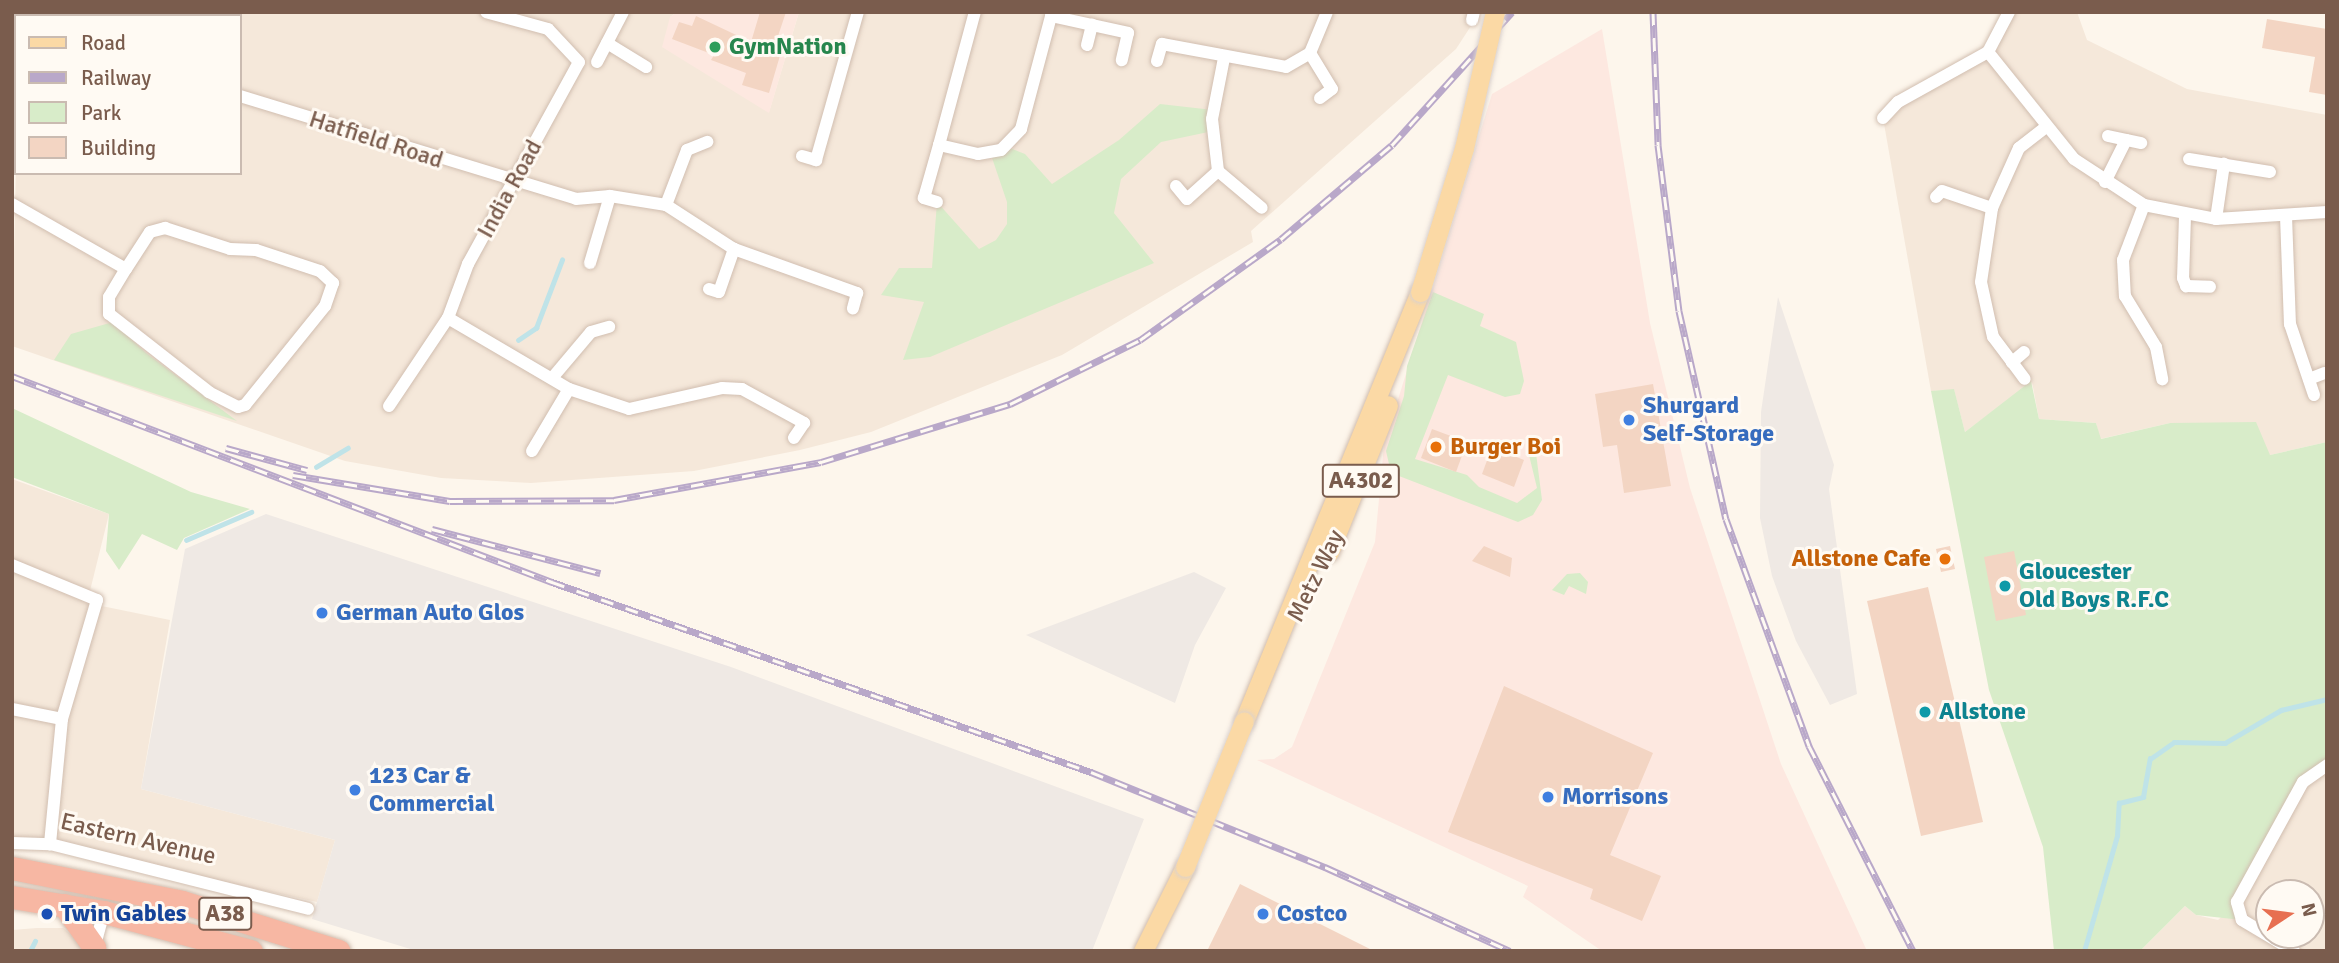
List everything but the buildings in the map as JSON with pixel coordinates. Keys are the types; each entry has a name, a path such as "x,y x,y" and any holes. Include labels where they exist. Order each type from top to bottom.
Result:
{"highway":[{"name":"Eastern Avenue","path":"12,868 110,885 338,951"},
{"path":"104,912 110,885"},
{"name":"A38","path":"12,897 104,912 251,951"},
{"path":"64,905 94,949"}],"main road":[{"name":"Metz Way","path":"1143,951 1185,867 1420,292 1464,148 1495,12"}],"street":[{"name":"India Road","path":"389,406 448,318 468,264 579,62 548,29 486,12"},
{"path":"597,62 623,12"},
{"path":"802,156 817,160 858,12"},
{"path":"937,202 924,198 975,12"},
{"path":"1157,61 1162,44 1224,58 1286,66 1310,53 1327,12"},
{"path":"1883,118 1898,103 1988,52 2009,12"},
{"path":"939,145 978,154 1001,150 1021,130 1052,16 1128,33 1122,60"},
{"path":"1087,45 1092,25"},
{"path":"607,43 646,67"},
{"path":"1988,52 2045,128 2105,182 2144,205 2185,216 2216,219 2327,212"},
{"path":"1310,53 1332,89 1320,98"},
{"path":"1224,58 1212,119 1218,171 1262,208"},
{"name":"Hatfield Road","path":"242,97 513,183 576,200 610,196 666,205"},
{"path":"2025,379 1993,337 1981,282 1993,208 2019,148 2045,128"},
{"path":"2108,136 2141,143"},
{"path":"2105,182 2126,140"},
{"path":"707,142 687,150 666,205 734,249 857,293 853,309"},
{"path":"2189,159 2270,172"},
{"path":"2216,219 2224,164"},
{"path":"1176,186 1187,199 1218,171"},
{"path":"1942,190 1993,208"},
{"path":"590,262 610,196"},
{"path":"12,204 125,270"},
{"path":"2144,205 2123,260 2125,296 2166,371"},
{"path":"2185,216 2183,278 2186,286 2210,287"},
{"path":"2286,216 2290,324 2314,395"},
{"path":"165,228 320,271 330,276 334,289 256,398 238,407 150,350 110,314 109,297 125,270 150,232 165,228"},
{"path":"709,289 719,292 734,249"},
{"path":"448,318 553,377 569,389 629,410 722,388 742,389 804,424"},
{"path":"553,377 591,332 608,327"},
{"path":"2012,362 2024,352"},
{"path":"2309,379 2325,373"},
{"path":"532,451 569,389"},
{"path":"794,438 812,412"},
{"path":"12,565 97,600 62,719 50,844"},
{"path":"12,709 62,719"},
{"path":"2294,951 2242,919 2237,902 2303,782 2327,765"},
{"name":"Eastern Avenue","path":"12,843 50,844 251,892 308,909"},
{"path":"94,949 104,912"}],"shaded area":[{"path":"12,12 78,12 14,14 12,119"},
{"path":"677,12 670,17 769,112 799,12 1480,12 1456,49 1251,231 1253,242 1062,355 871,432 800,450 694,471 531,483 441,478 345,461 12,346 16,175 242,175 242,14 110,14"},
{"path":"677,12 799,12 769,113 662,47 670,17"},
{"path":"2009,12 2077,12 2087,40 2187,89 2327,115 2327,442 2270,455 2170,423 2100,439 2096,423 2039,419 2032,382 1965,432 1954,390 1931,391 1883,118 1988,52"},
{"path":"1602,29 1650,323 1690,488 1781,764 1867,951 1602,951 1523,897 1528,886 1257,760 1274,759 1292,747 1375,542 1384,445 1492,94"},
{"path":"1778,297 1834,465 1829,489 1857,694 1830,705 1796,641 1772,576 1760,518 1761,412"},
{"path":"12,479 109,514 87,603 170,620 141,789 335,840 317,902 50,844 12,843"},
{"path":"266,514 731,667 1144,819 1092,951 417,951 312,919 335,840 141,789 185,549"},
{"path":"1194,572 1226,588 1195,645 1175,703 1026,635"},
{"path":"2327,765 2327,951 2140,951 2185,906 2196,915 2218,920 2237,902 2303,782"},
{"path":"63,928 82,944 81,951 12,951 12,930"}],"green space":[{"path":"1160,104 1213,110 1213,131 1161,142 1121,179 1114,213 1154,263 930,357 903,360 924,302 881,295 899,268 932,268 937,202 979,249 996,240 1007,224 1007,202 990,152 1005,146 1025,154 1052,184 1119,140"},
{"path":"1433,292 1484,314 1480,326 1516,342 1524,381 1520,394 1505,397 1448,375 1415,459 1467,475 1479,487 1517,503 1537,488 1529,455 1536,453 1542,500 1533,515 1518,522 1399,476 1389,464 1386,451 1404,396 1407,366"},
{"path":"113,322 146,353 237,421 54,360 71,334"},
{"path":"2031,381 2039,419 2096,423 2101,439 2170,423 2256,422 2270,455 2327,442 2327,765 2303,782 2237,902 2242,920 2196,915 2185,906 2140,951 2054,951 2043,847 1989,690 1931,391 1954,389 1965,432"},
{"path":"12,408 191,492 250,509 184,538 177,550 142,534 119,570 106,551 109,514 12,477"},
{"path":"1580,573 1588,582 1586,594 1569,586 1564,595 1552,590 1567,574"}],"waterway":[{"path":"518,340 536,328 562,260"},
{"path":"316,467 348,448"},
{"path":"186,540 251,512"},
{"path":"2084,951 2117,836 2119,803 2143,797 2150,759 2174,742 2225,743 2281,710 2327,699"},
{"path":"30,951 35,941"}],"railway":[{"path":"293,475 450,501 614,500 821,462 1010,404 1140,340 1281,239 1392,145 1512,12"},
{"path":"1653,12 1658,145 1679,311 1726,519 1809,746 1913,951"},
{"path":"12,376 552,582 1091,772 1325,867 1510,951"},
{"path":"226,448 307,470"},
{"path":"432,529 600,573"}],"place":[{"name":"GymNation","path":"715,47"},
{"name":"Shurgard Self-Storage","path":"1629,420"},
{"name":"Burger Boi","path":"1436,447"},
{"name":"Allstone Cafe","path":"1945,559"},
{"name":"Gloucester Old Boys R.F.C","path":"2005,586"},
{"name":"German Auto Glos","path":"322,613"},
{"name":"Allstone","path":"1925,712"},
{"name":"123 Car & Commercial","path":"355,790"},
{"name":"Morrisons","path":"1548,797"},
{"name":"Twin Gables","path":"47,914"},
{"name":"Costco","path":"1263,914"}]}
